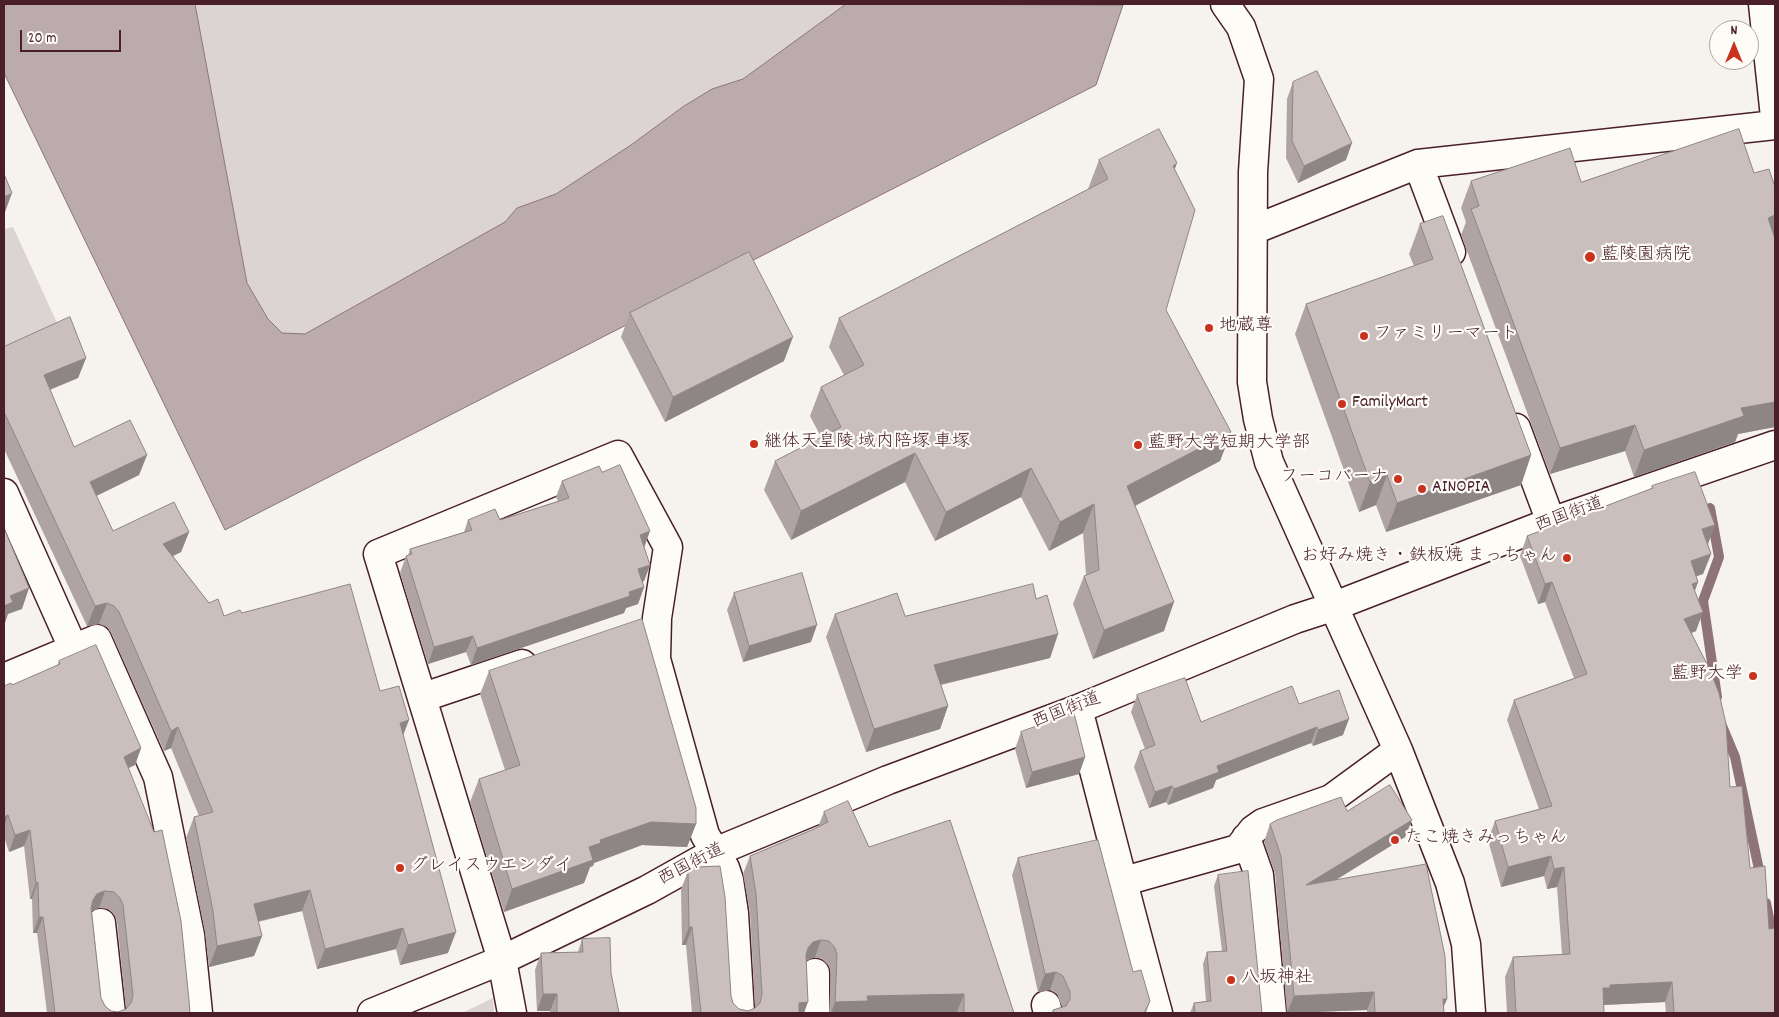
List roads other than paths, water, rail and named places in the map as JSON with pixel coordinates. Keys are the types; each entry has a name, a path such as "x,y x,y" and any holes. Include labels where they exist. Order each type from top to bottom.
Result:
{"street":[{"path":"1225,4 1241,27 1259,79 1253,172 1252,382 1258,419 1269,462 1332,607 1398,750 1450,883 1461,919 1467,951 1471,1013"},
{"path":"1762,4 1775,117"},
{"path":"1253,230 1418,164 1775,125"},
{"path":"1418,164 1459,274"},
{"path":"1506,402 1551,522"},
{"name":"西国街道","path":"372,1013 502,960 647,890 715,852 888,780 1078,709 1295,619 1332,607 1551,522 1775,445"},
{"path":"512,1013 502,960 424,698 378,554 618,455 668,547 657,618 656,659 705,835 725,868 732,895 740,1013"},
{"path":"4,493 74,650"},
{"path":"629,627 657,618"},
{"path":"4,678 97,639 158,777 190,935 198,1013"},
{"path":"424,698 545,656"},
{"path":"1078,709 1116,852 1121,882 1158,1013"},
{"path":"1121,882 1238,849 1246,838 1263,823 1331,799 1398,750"},
{"path":"1246,838 1259,876 1272,1013"},
{"path":"101,924 110,1013"},
{"path":"815,973 815,1013"}],"waterway":[{"path":"1710,508 1719,557 1703,601 1717,697"},
{"path":"1722,726 1735,757 1761,879"},
{"path":"1766,903 1775,948"}],"place":[{"name":"藍陵園病院","path":"1590,257"},
{"name":"地蔵尊","path":"1209,328"},
{"name":"ファミリーマート","path":"1364,336"},
{"name":"FamilyMart","path":"1342,404"},
{"name":"継体天皇陵 域内陪塚 車塚","path":"754,444"},
{"name":"藍野大学短期大学部","path":"1138,445"},
{"name":"フーコバーナ","path":"1398,479"},
{"name":"AINOPIA","path":"1422,489"},
{"name":"お好み焼き・鉄板焼 まっちゃん","path":"1567,558"},
{"name":"藍野大学","path":"1753,676"},
{"name":"たこ焼きみっちゃん","path":"1395,840"},
{"name":"グレイスウエンダイ","path":"400,868"},
{"name":"八坂神社","path":"1231,980"}]}
